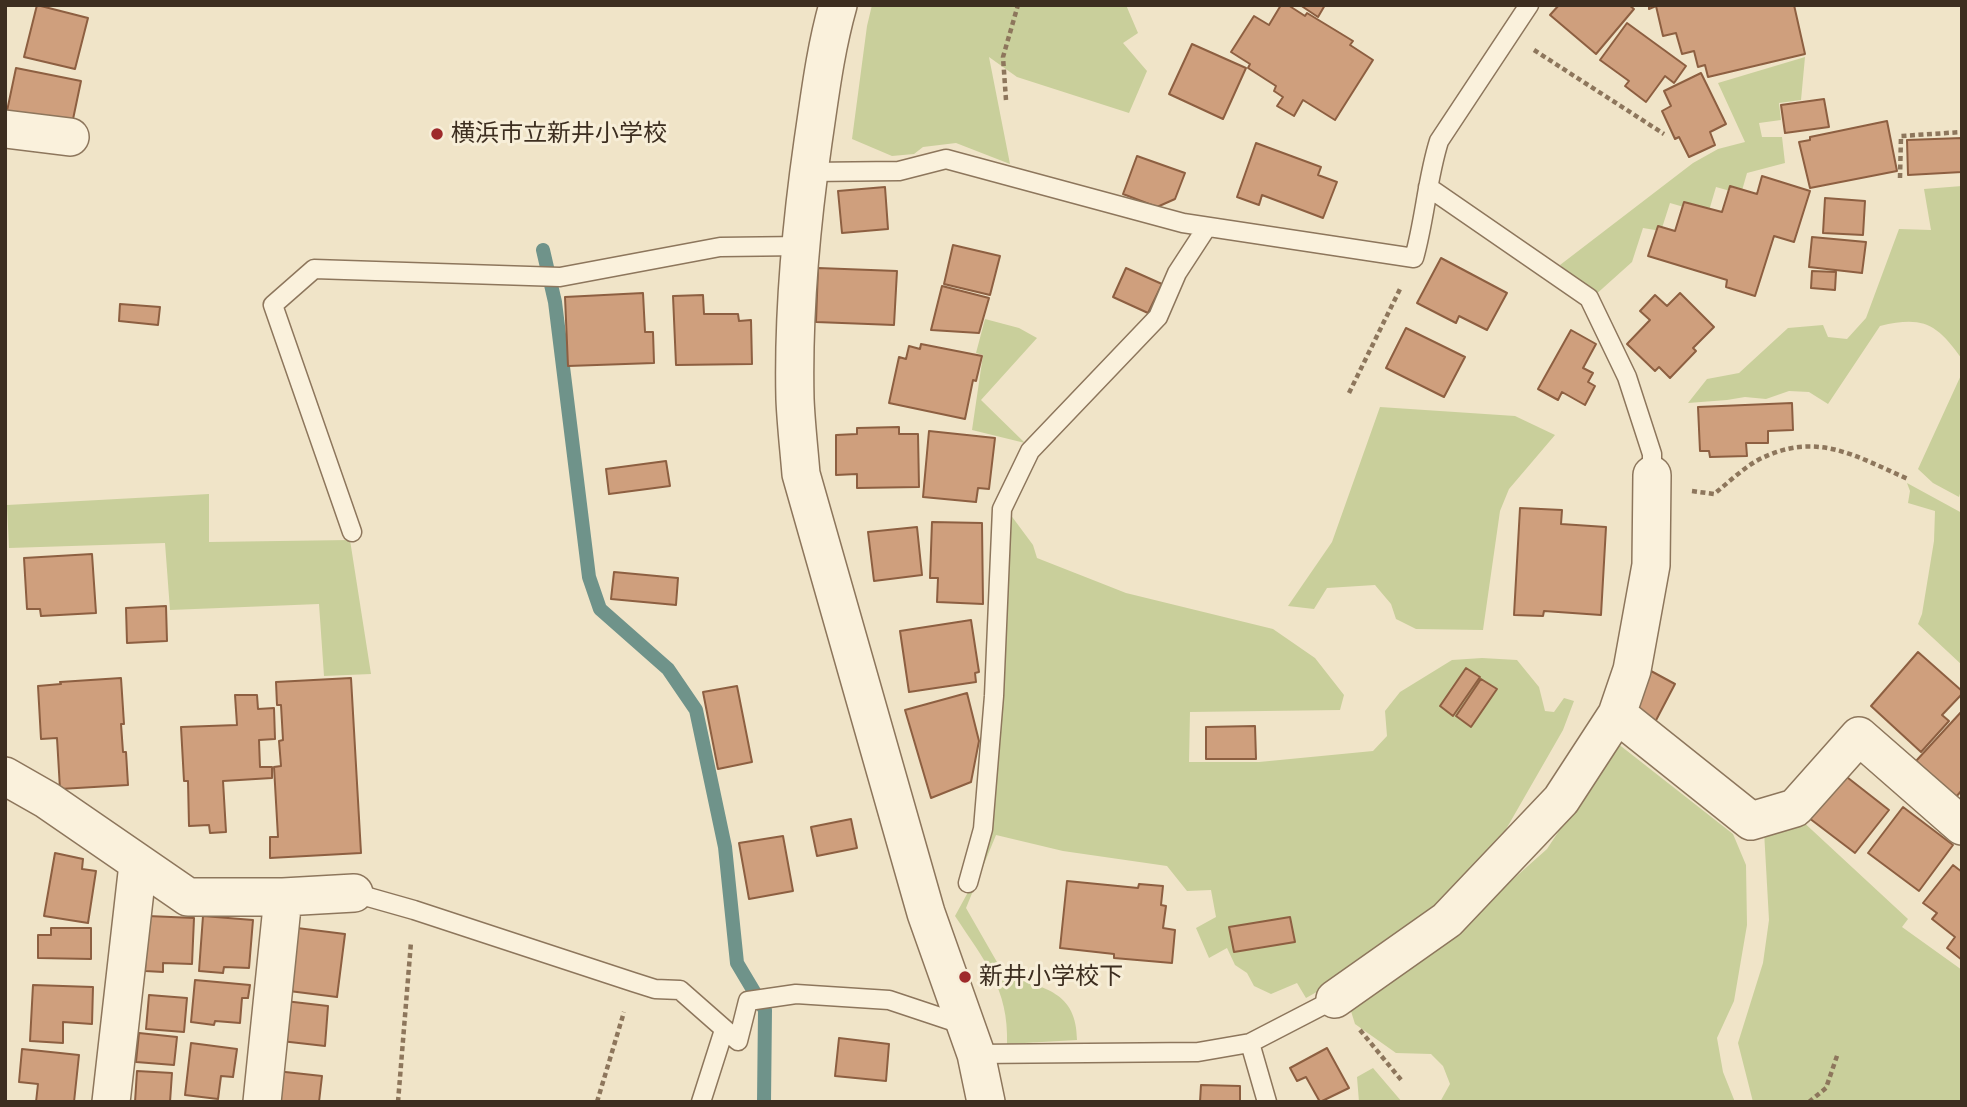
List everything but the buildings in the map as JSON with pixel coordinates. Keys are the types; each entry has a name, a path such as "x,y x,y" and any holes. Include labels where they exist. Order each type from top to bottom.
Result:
{"street":[{"path":"838,5 826,47 802,246 796,325 795,400 801,474 926,913 970,1040 986,1102"},
{"path":"5,129 70,138"},
{"path":"1335,999 1447,920 1561,800 1617,714 1632,670 1651,565 1652,475"},
{"path":"1617,714 1751,821 1795,808 1859,736 1962,826"},
{"path":"5,776 47,800 188,897 283,897 354,893"},
{"path":"111,1102 138,864"},
{"path":"262,1102 283,897"}],"lane":[{"path":"809,172 900,171 946,159 1018,180 1207,227 1414,258 1439,141 1529,5"},
{"path":"1428,187 1589,298 1627,377 1652,454 1652,475"},
{"path":"968,883 983,829 994,696 1002,509 1031,451 1158,317 1177,273 1207,227"},
{"path":"352,532 273,305 314,269 560,277 720,247 802,246"},
{"path":"354,893 655,989 680,990 738,1041 748,1001 796,994 889,1000 970,1040 1198,1052 1250,1043 1335,999"},
{"path":"701,1102 724,1030"},
{"path":"1250,1043 1267,1102"}],"path":[{"path":"1006,100 1003,57 1018,5"},
{"path":"1510,35 1664,134"},
{"path":"1900,178 1901,136 1962,132"},
{"path":"1349,393 1414,258"},
{"path":"1652,475 1697,493 1714,494 1757,461 1784,450 1809,445 1843,451 1908,479"},
{"path":"398,1102 414,910"},
{"path":"597,1102 633,982"},
{"path":"1335,999 1402,1081"},
{"path":"1809,1102 1826,1088 1838,1053"}],"green space":[{"path":"872,5 1126,5 1138,33 1123,43 1147,71 1129,113 1017,77 989,57 1010,164 956,143 923,147 914,154 892,156 852,139"},
{"path":"1805,57 1801,100 1779,103 1781,120 1759,123 1762,137 1782,137 1785,163 1747,173 1741,194 1716,187 1708,214 1670,203 1661,231 1643,228 1632,262 1593,297 1584,285 1560,265 1693,163 1718,149 1745,142 1718,83"},
{"path":"1962,186 1962,359 1944,337 1927,325 1895,323 1880,326 1828,404 1809,392 1789,391 1766,399 1745,397 1688,403 1707,379 1739,373 1788,328 1823,325 1828,337 1847,339 1866,318 1899,229 1931,230 1924,189"},
{"path":"985,319 1019,328 1037,338 981,400 1025,443 972,430 983,355 976,353"},
{"path":"1962,373 1962,487 1959,497 1933,483 1918,469"},
{"path":"1380,407 1515,416 1555,435 1509,489 1500,511 1483,630 1416,629 1396,619 1391,604 1375,585 1327,588 1314,609 1288,606 1332,542"},
{"path":"1907,483 1962,513 1962,665 1918,624 1934,541 1935,511 1908,503 1910,491"},
{"path":"209,494 209,542 350,540 371,674 324,676 319,604 170,610 165,543 9,548 7,505"},
{"path":"1010,514 1033,545 1037,558 1126,593 1273,629 1315,658 1344,695 1340,710 1190,712 1189,762 1259,762 1373,751 1387,736 1385,711 1400,692 1452,660 1517,660 1539,687 1545,711 1554,712 1564,698 1574,701 1563,730 1501,838 1476,875 1368,963 1306,998 1297,983 1271,994 1254,986 1247,973 1235,965 1227,948 1209,958 1196,928 1216,917 1211,890 1187,891 1167,866 1063,851 996,835 966,908 1005,976 1045,988 1065,1002 1076,1024 1077,1040 1007,1044 1004,1007 993,976 955,916 973,883"},
{"path":"1617,743 1733,834 1746,865 1747,925 1734,1001 1717,1038 1723,1072 1735,1102 1440,1102 1450,1084 1443,1066 1431,1054 1396,1053 1355,1024 1350,1008 1465,922 1547,849"},
{"path":"1799,818 1908,919 1902,927 1962,970 1962,1102 1753,1102 1738,1043 1763,963 1769,920 1764,831"},
{"path":"1373,1068 1402,1102 1359,1102 1357,1077"}],"waterway":[{"path":"543,250 555,302 589,577 600,609 668,669 696,710 725,847 737,963 765,1010 764,1102"}],"place":[{"name":"横浜市立新井小学校","path":"437,134"},
{"name":"新井小学校下","path":"965,977"}]}
